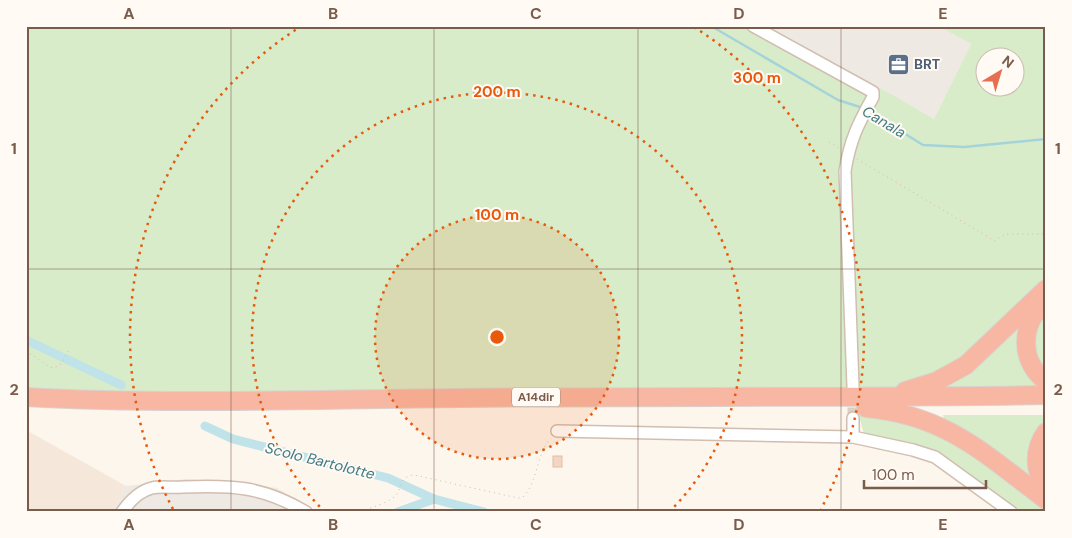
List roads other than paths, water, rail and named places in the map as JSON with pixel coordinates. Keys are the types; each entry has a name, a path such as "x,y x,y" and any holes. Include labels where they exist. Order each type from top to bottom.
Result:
{"highway":[{"path":"882,398 925,386 957,371 966,365 1046,289"},
{"path":"1046,302 1036,311 1030,321 1026,342 1030,363 1036,373 1046,381"},
{"name":"A14dir","path":"26,398 132,400 501,397 882,398 1046,395"},
{"name":"A14dir","path":"26,409 148,412 859,413 1046,407"},
{"path":"859,413 910,415 948,430 971,444 1046,500"},
{"path":"1046,432 1038,446 1036,460 1038,472 1046,487"}],"street":[{"path":"753,26 873,92 873,97 858,122 845,171 853,386"},
{"path":"854,437 859,413"},
{"path":"557,431 854,437 914,450 936,457 1011,512"},
{"path":"122,512 138,495 151,488 239,487 286,500 306,512"}],"waterway":[{"name":"Canala","path":"711,26 838,100 863,108"},
{"name":"Canala","path":"870,112 923,145 964,147 1046,139"},
{"name":"Scolo Bartolotte","path":"26,340 121,385"},
{"name":"Scolo Bartolotte","path":"205,426 233,439 388,478 434,499"},
{"path":"398,512 434,499 484,512"}],"tunnel":[{"path":"853,391 853,418"}],"place":[{"name":"BRT","path":"898,64"}]}
